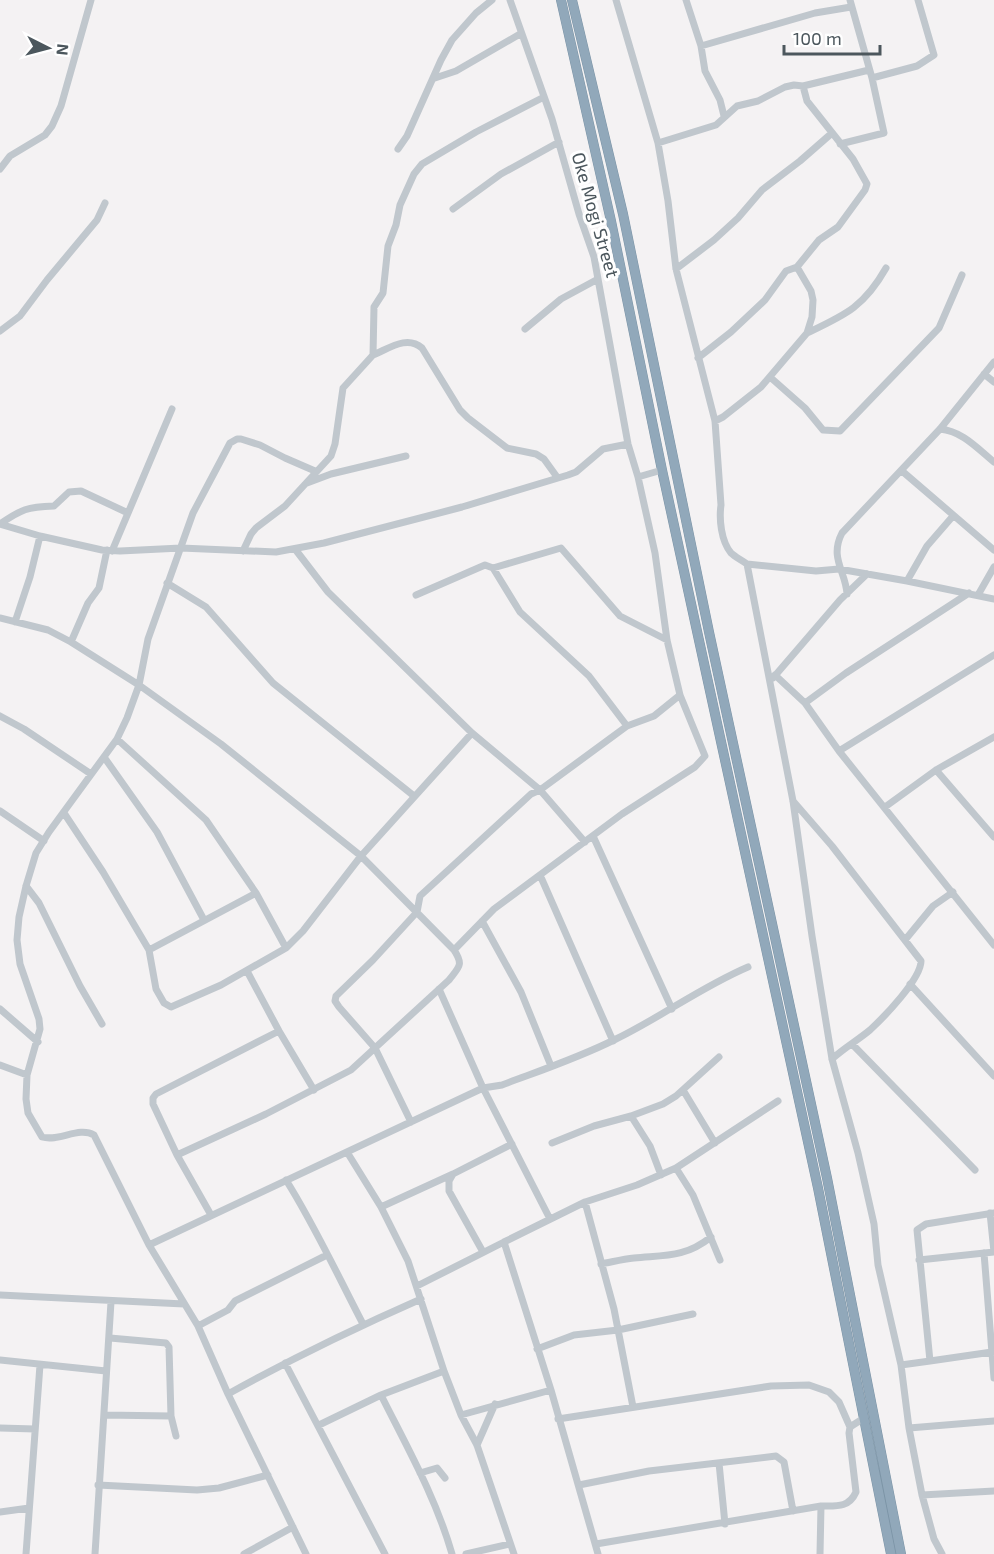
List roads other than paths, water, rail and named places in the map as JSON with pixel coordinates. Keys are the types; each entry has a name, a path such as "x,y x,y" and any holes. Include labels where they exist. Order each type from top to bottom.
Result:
{"highway":[{"path":"561,0 611,221 662,470 796,1085 891,1554"},
{"path":"572,0 623,214 826,1178 901,1554"}],"street":[{"path":"0,169 10,156 45,135 52,126 61,106 91,0"},
{"path":"398,149 407,136 452,40 476,13 492,0"},
{"name":"Oke Mogi Street","path":"510,0 559,142 579,214 594,257 628,444 638,477 655,554 667,640 680,695 705,756 695,767 622,814 593,836"},
{"path":"616,0 658,143 676,269 715,421 721,505 719,518 727,546 732,554 747,564 816,571 839,569 907,580 994,599"},
{"path":"686,0 701,46 705,71 720,100 724,116"},
{"path":"872,78 917,66 934,55 918,0"},
{"path":"701,46 850,3 872,78 884,133 840,144"},
{"path":"435,78 456,71 520,34"},
{"path":"658,143 716,124 736,106 758,101 785,87 803,86 869,70"},
{"path":"698,358 731,332 765,300 786,271 797,267 819,240 838,227 865,190 867,184 852,159 807,101 803,86"},
{"path":"373,355 374,307 383,293 388,246 400,205 414,174 422,164 476,132 544,97"},
{"path":"676,269 714,240 738,218 762,190 832,133"},
{"path":"453,209 501,174 559,142"},
{"path":"0,331 20,316 97,220 105,202"},
{"path":"715,421 761,387 807,333 812,317 813,300 811,291 797,267"},
{"path":"807,333 847,314 858,305 880,279 886,268"},
{"path":"770,377 805,408 823,430 840,431 939,328 962,275"},
{"path":"525,329 561,299 598,279"},
{"path":"243,551 256,528 281,511 331,456 344,388 373,355 405,342 415,342 422,348 460,410 468,418 507,448 536,454 544,459 557,477"},
{"path":"847,594 839,569 837,548 842,533 940,429 994,362"},
{"path":"984,374 994,382"},
{"path":"71,642 88,603 99,588 110,550 172,409"},
{"path":"940,429 950,430 965,437 994,462"},
{"path":"306,1554 228,1394 198,1326 148,1245 94,1135 86,1131 54,1139 42,1137 28,1113 27,1075 38,1042 39,1019 20,964 17,940 19,917 36,853 117,739 140,685 145,650 195,507 230,443 237,439 260,445 315,471"},
{"path":"0,524 40,537 110,550 181,548 276,552 462,507 576,472 603,449 628,444"},
{"path":"306,483 331,474 406,456"},
{"path":"638,477 662,470"},
{"path":"902,471 994,550"},
{"path":"0,524 20,511 32,507 54,506 69,492 81,491 128,513"},
{"path":"907,580 927,546 953,516"},
{"path":"15,622 40,537"},
{"path":"416,595 485,565 493,568 561,548 620,616 667,640"},
{"path":"295,549 328,592 472,734 540,790 585,842"},
{"path":"747,564 773,678 832,1059 858,1153 874,1224 878,1265 901,1365 909,1428 922,1495 934,1539 942,1554"},
{"path":"978,595 994,567"},
{"path":"493,568 520,612 589,676 627,726"},
{"path":"773,678 867,574"},
{"path":"167,583 206,607 273,683 414,796"},
{"path":"805,703 846,673 969,593"},
{"path":"0,618 48,630 71,642 140,685 221,744 361,856 454,950 460,959 459,967 439,989 351,1070 177,1155"},
{"path":"838,751 994,655"},
{"path":"773,678 805,703 838,751 994,945"},
{"path":"411,1122 375,1048 339,1007 335,1001 336,996 417,912 420,896 531,794 540,790 627,726 654,716 680,695"},
{"path":"0,716 24,729 91,774"},
{"path":"64,813 103,872 149,950 156,988 164,1003 171,1007 221,985 286,948 303,931 361,856 472,734"},
{"path":"885,807 936,770 994,737"},
{"path":"117,739 206,820 256,893 286,948"},
{"path":"104,757 157,832 204,920"},
{"path":"936,770 994,837"},
{"path":"793,801 832,846 921,961 910,984 871,1029 832,1059"},
{"path":"0,811 44,841"},
{"path":"454,950 494,909 593,836 672,1009"},
{"path":"540,875 613,1041"},
{"path":"26,886 39,903 80,986 102,1024"},
{"path":"905,940 933,906 953,892"},
{"path":"149,950 256,893"},
{"path":"482,921 520,992 550,1066"},
{"path":"148,1245 483,1088 502,1085 613,1041 724,977 748,967"},
{"path":"247,971 314,1090"},
{"path":"910,984 994,1076"},
{"path":"439,989 483,1088 550,1219"},
{"path":"0,1009 38,1042"},
{"path":"211,1215 177,1155 153,1104 153,1098 156,1094 279,1031"},
{"path":"852,1044 975,1170"},
{"path":"552,1143 594,1126 663,1104 683,1090 719,1058"},
{"path":"0,1065 27,1075"},
{"path":"683,1090 715,1143"},
{"path":"417,1286 585,1202 676,1168 778,1101"},
{"path":"631,1116 650,1146 661,1175"},
{"path":"381,1207 512,1144"},
{"path":"347,1152 381,1207 408,1261 444,1371 461,1415 477,1445 514,1554"},
{"path":"676,1168 693,1195 720,1260"},
{"path":"453,1174 449,1181 449,1191 483,1252"},
{"path":"286,1179 307,1214 363,1324"},
{"path":"585,1202 618,1330 633,1407"},
{"path":"919,1260 994,1252 992,1213 920,1226 917,1230 919,1260 930,1361"},
{"path":"601,1264 636,1258 664,1257 699,1247 711,1237"},
{"path":"504,1242 551,1390 598,1554"},
{"path":"984,1253 994,1378"},
{"path":"198,1326 228,1310 235,1301 327,1256"},
{"path":"0,1295 184,1304"},
{"path":"228,1394 363,1324 421,1299"},
{"path":"95,1554 111,1302"},
{"path":"537,1349 574,1335 618,1330 693,1314"},
{"path":"110,1338 166,1343 169,1347 171,1416 176,1436"},
{"path":"901,1365 992,1352"},
{"path":"0,1360 106,1371"},
{"path":"285,1363 385,1554"},
{"path":"26,1554 40,1365"},
{"path":"319,1425 381,1395 444,1371"},
{"path":"558,1419 771,1386 808,1385 829,1392 839,1402 850,1427 856,1492 846,1506 820,1506 725,1524 596,1544"},
{"path":"461,1415 551,1390"},
{"path":"381,1395 420,1473 445,1530 452,1554"},
{"path":"477,1445 495,1404"},
{"path":"104,1415 171,1416"},
{"path":"850,1427 864,1418"},
{"path":"909,1428 994,1421"},
{"path":"0,1428 35,1429"},
{"path":"579,1485 649,1471 780,1457 784,1462 793,1511"},
{"path":"719,1463 725,1524"},
{"path":"420,1473 437,1468 445,1478"},
{"path":"98,1485 197,1490 219,1488 268,1475"},
{"path":"922,1495 994,1491"},
{"path":"820,1506 820,1554"},
{"path":"0,1512 29,1508"},
{"path":"244,1554 293,1527"},
{"path":"466,1554 510,1544"}]}
